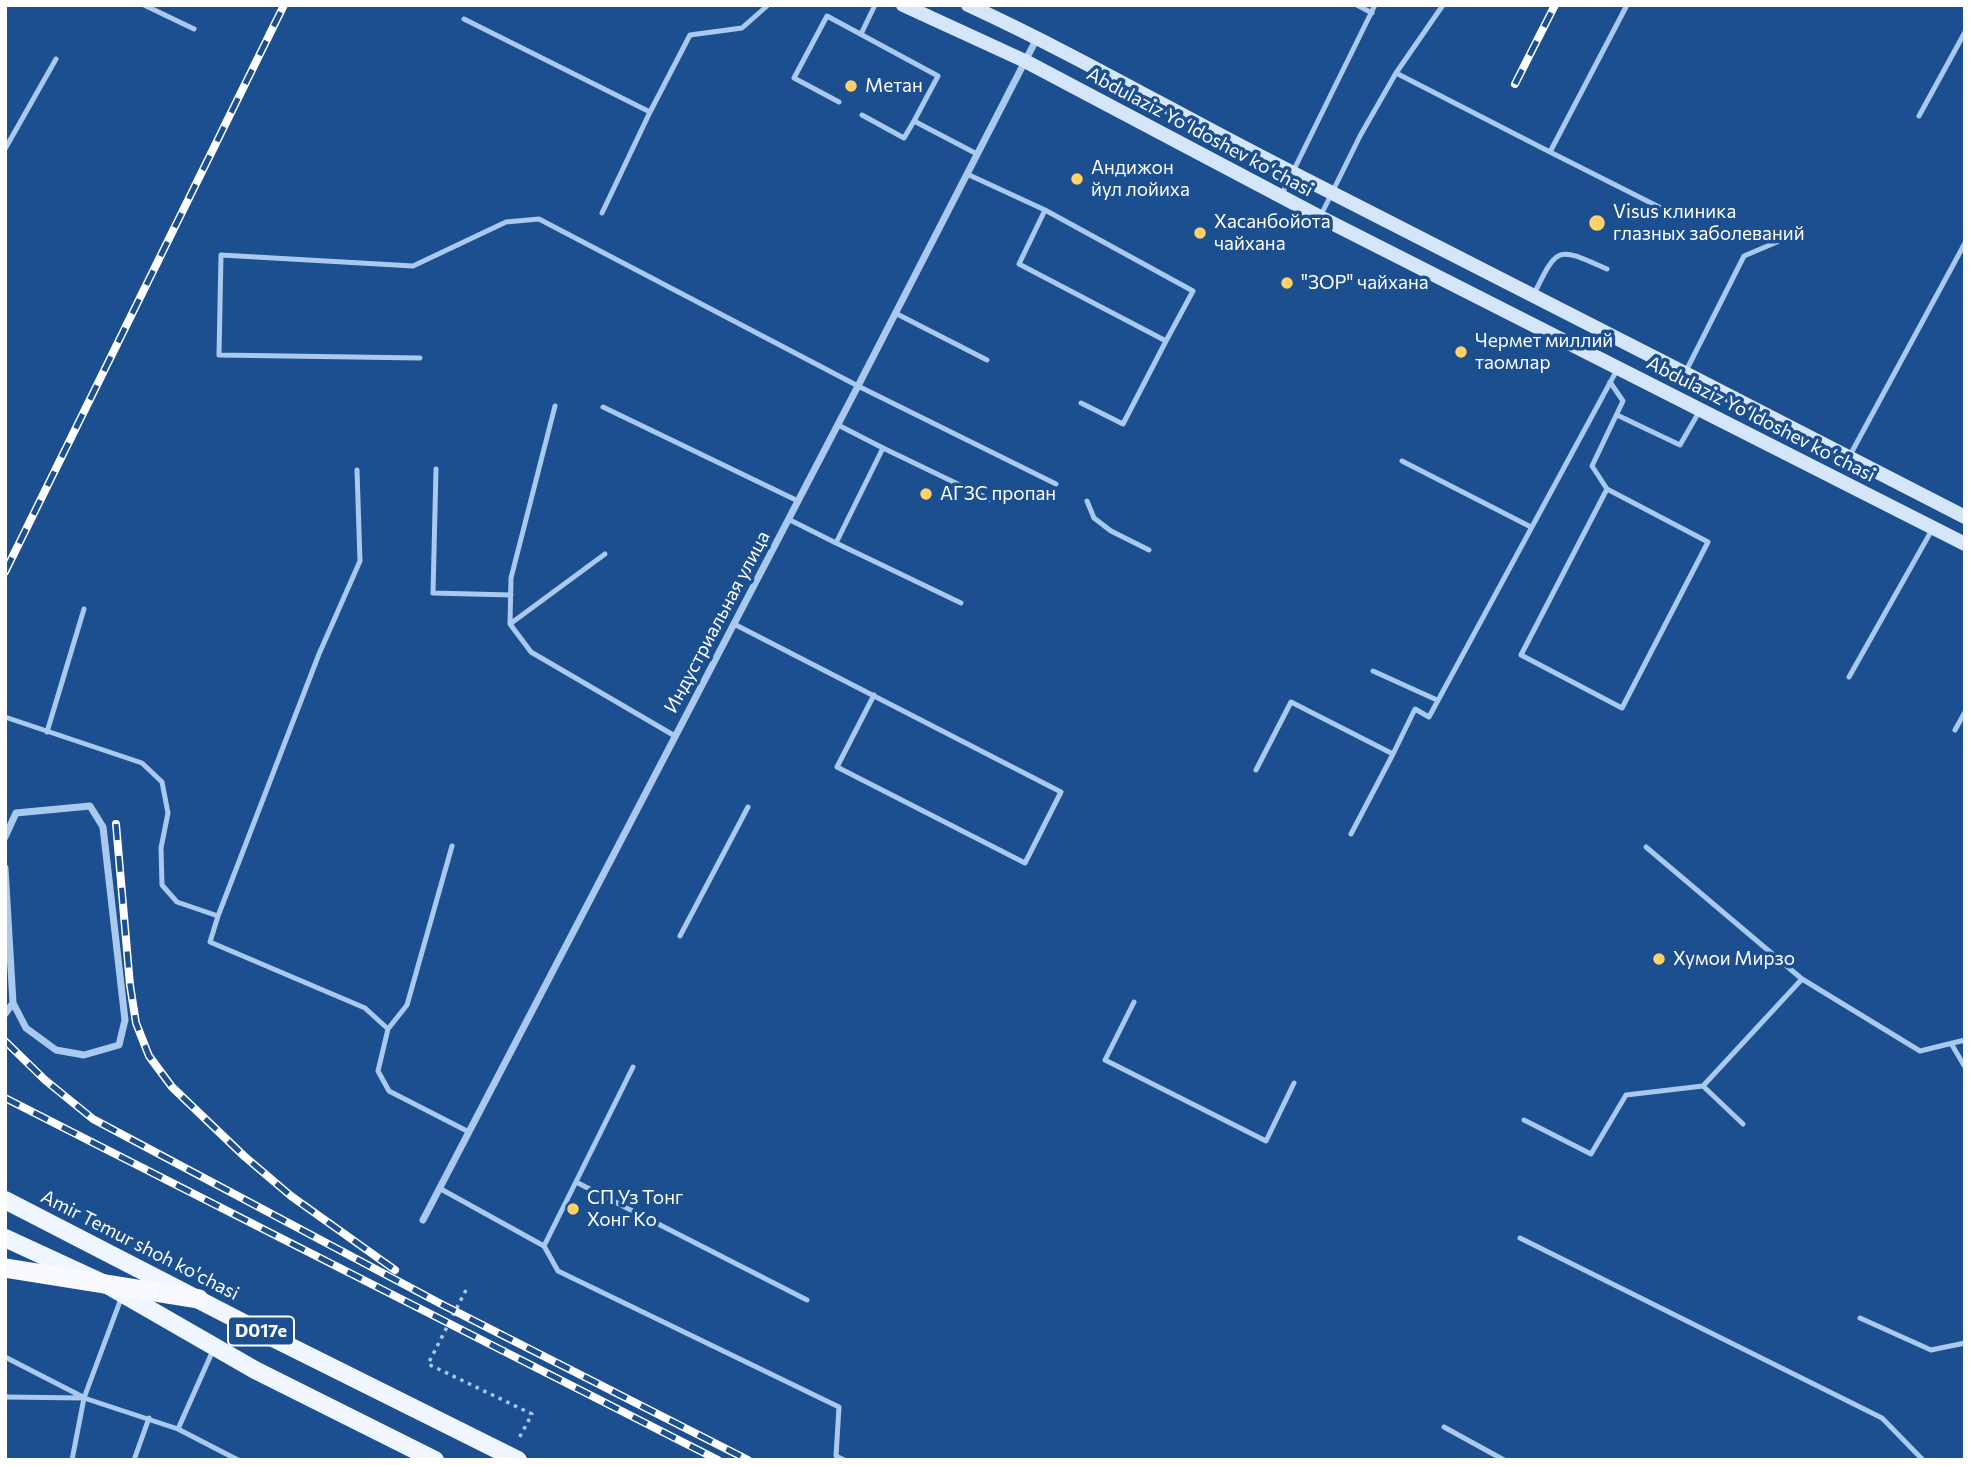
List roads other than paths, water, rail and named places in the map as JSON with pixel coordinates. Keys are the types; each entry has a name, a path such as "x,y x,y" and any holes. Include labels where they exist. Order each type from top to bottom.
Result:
{"highway":[{"path":"5,1268 116,1290 199,1299"}],"main road":[{"name":"Abdulaziz Yoʻldoshev koʻchasi","path":"903,5 1025,61 1320,217 1965,544"},
{"name":"Abdulaziz Yoʻldoshev koʻchasi","path":"968,5 1037,37 1292,173 1534,294 1965,517"},
{"name":"Amir Temur shoh ko'chasi","path":"5,1200 514,1458"},
{"name":"D017e","path":"5,1238 116,1290 255,1370 435,1460"}],"street":[{"name":"Индустриальная улица","path":"423,1220 838,425 1037,37"},
{"path":"5,837 16,813 90,806 103,827 125,1020 119,1045 84,1055 56,1050 26,1028 13,1003 5,868"},
{"path":"5,1014 13,1003"}],"lane":[{"path":"144,5 194,29"},
{"path":"602,213 690,35 742,28 768,5"},
{"path":"861,34 875,5"},
{"path":"1357,5 1371,13"},
{"path":"1281,195 1375,5"},
{"path":"1320,217 1360,136 1396,73 1443,5"},
{"path":"1550,152 1627,5"},
{"path":"839,102 794,78 827,16 938,76 904,138 862,115"},
{"path":"464,19 650,112"},
{"path":"1920,116 1965,32"},
{"path":"5,149 56,60"},
{"path":"1396,73 1661,208"},
{"path":"914,121 977,154"},
{"path":"967,173 1045,210 1193,291 1123,424 1081,403"},
{"path":"1045,210 1019,264 1166,341"},
{"path":"419,358 219,355 221,255 413,265 506,222 539,219 858,386 1056,484"},
{"path":"1685,373 1744,256 1791,236"},
{"path":"1849,457 1965,243"},
{"path":"1534,294 1550,261 1560,254 1571,254 1606,269"},
{"path":"895,313 988,360"},
{"path":"1351,834 1415,709 1429,717 1618,368"},
{"path":"1606,489 1521,655 1622,708 1708,542 1606,489 1592,466 1623,401 1610,382"},
{"path":"555,406 511,578 510,624 531,652 675,736"},
{"path":"603,407 798,502"},
{"path":"1616,415 1680,445 1700,410"},
{"path":"838,425 991,500"},
{"path":"836,543 883,448"},
{"path":"1402,461 1531,527"},
{"path":"436,469 433,593 511,595"},
{"path":"357,470 360,561 319,654 210,942 365,1008 388,1029"},
{"path":"1087,500 1094,518 1111,531 1149,550"},
{"path":"788,519 961,603"},
{"path":"1849,677 1933,528"},
{"path":"510,624 605,554"},
{"path":"47,732 84,609"},
{"path":"734,624 874,695 1061,792 1025,863 837,767 874,695"},
{"path":"1373,671 1437,700"},
{"path":"1256,770 1291,702 1393,754"},
{"path":"1955,730 1965,712"},
{"path":"5,717 142,763 162,782 168,813 161,848 162,885 177,902 218,916"},
{"path":"680,936 748,807"},
{"path":"452,846 407,1005 388,1029 378,1071 389,1091 469,1132"},
{"path":"1646,847 1802,979 1920,1051 1965,1041"},
{"path":"1524,1120 1591,1154 1626,1095 1703,1086 1802,979"},
{"path":"1134,1002 1105,1060 1117,1067 1265,1141 1294,1083"},
{"path":"1952,1045 1965,1067"},
{"path":"544,1246 633,1067"},
{"path":"1703,1086 1742,1124"},
{"path":"576,1182 807,1300"},
{"path":"439,1188 544,1246 558,1271 839,1407 836,1456 844,1460"},
{"path":"1520,1238 1882,1418 1923,1460"},
{"path":"72,1460 84,1398 116,1290"},
{"path":"1860,1318 1931,1350 1965,1343"},
{"path":"178,1429 214,1347"},
{"path":"5,1357 84,1398 178,1429 237,1460"},
{"path":"5,1397 84,1398"},
{"path":"134,1460 149,1418"},
{"path":"1444,1427 1504,1460"}],"railway":[{"path":"5,572 284,5"},
{"path":"1515,84 1555,5"},
{"path":"116,824 130,985 136,1023 149,1056 172,1087 244,1156 291,1196 395,1270"},
{"path":"5,1041 45,1080 93,1119 443,1305 748,1460"},
{"path":"5,1098 718,1460"}],"place":[{"name":"Метан","path":"851,86"},
{"name":"Андижон йул лойиха","path":"1077,179"},
{"name":"Visus клиника глазных заболеваний","path":"1597,223"},
{"name":"Хасанбойота чайхана","path":"1200,233"},
{"name":"\"ЗОР\" чайхана","path":"1287,283"},
{"name":"Чермет миллий таомлар","path":"1461,352"},
{"name":"АГЗС пропан","path":"926,494"},
{"name":"Хумои Мирзо","path":"1659,959"},
{"name":"СП Уз Тонг Хонг Ко","path":"573,1209"}]}
